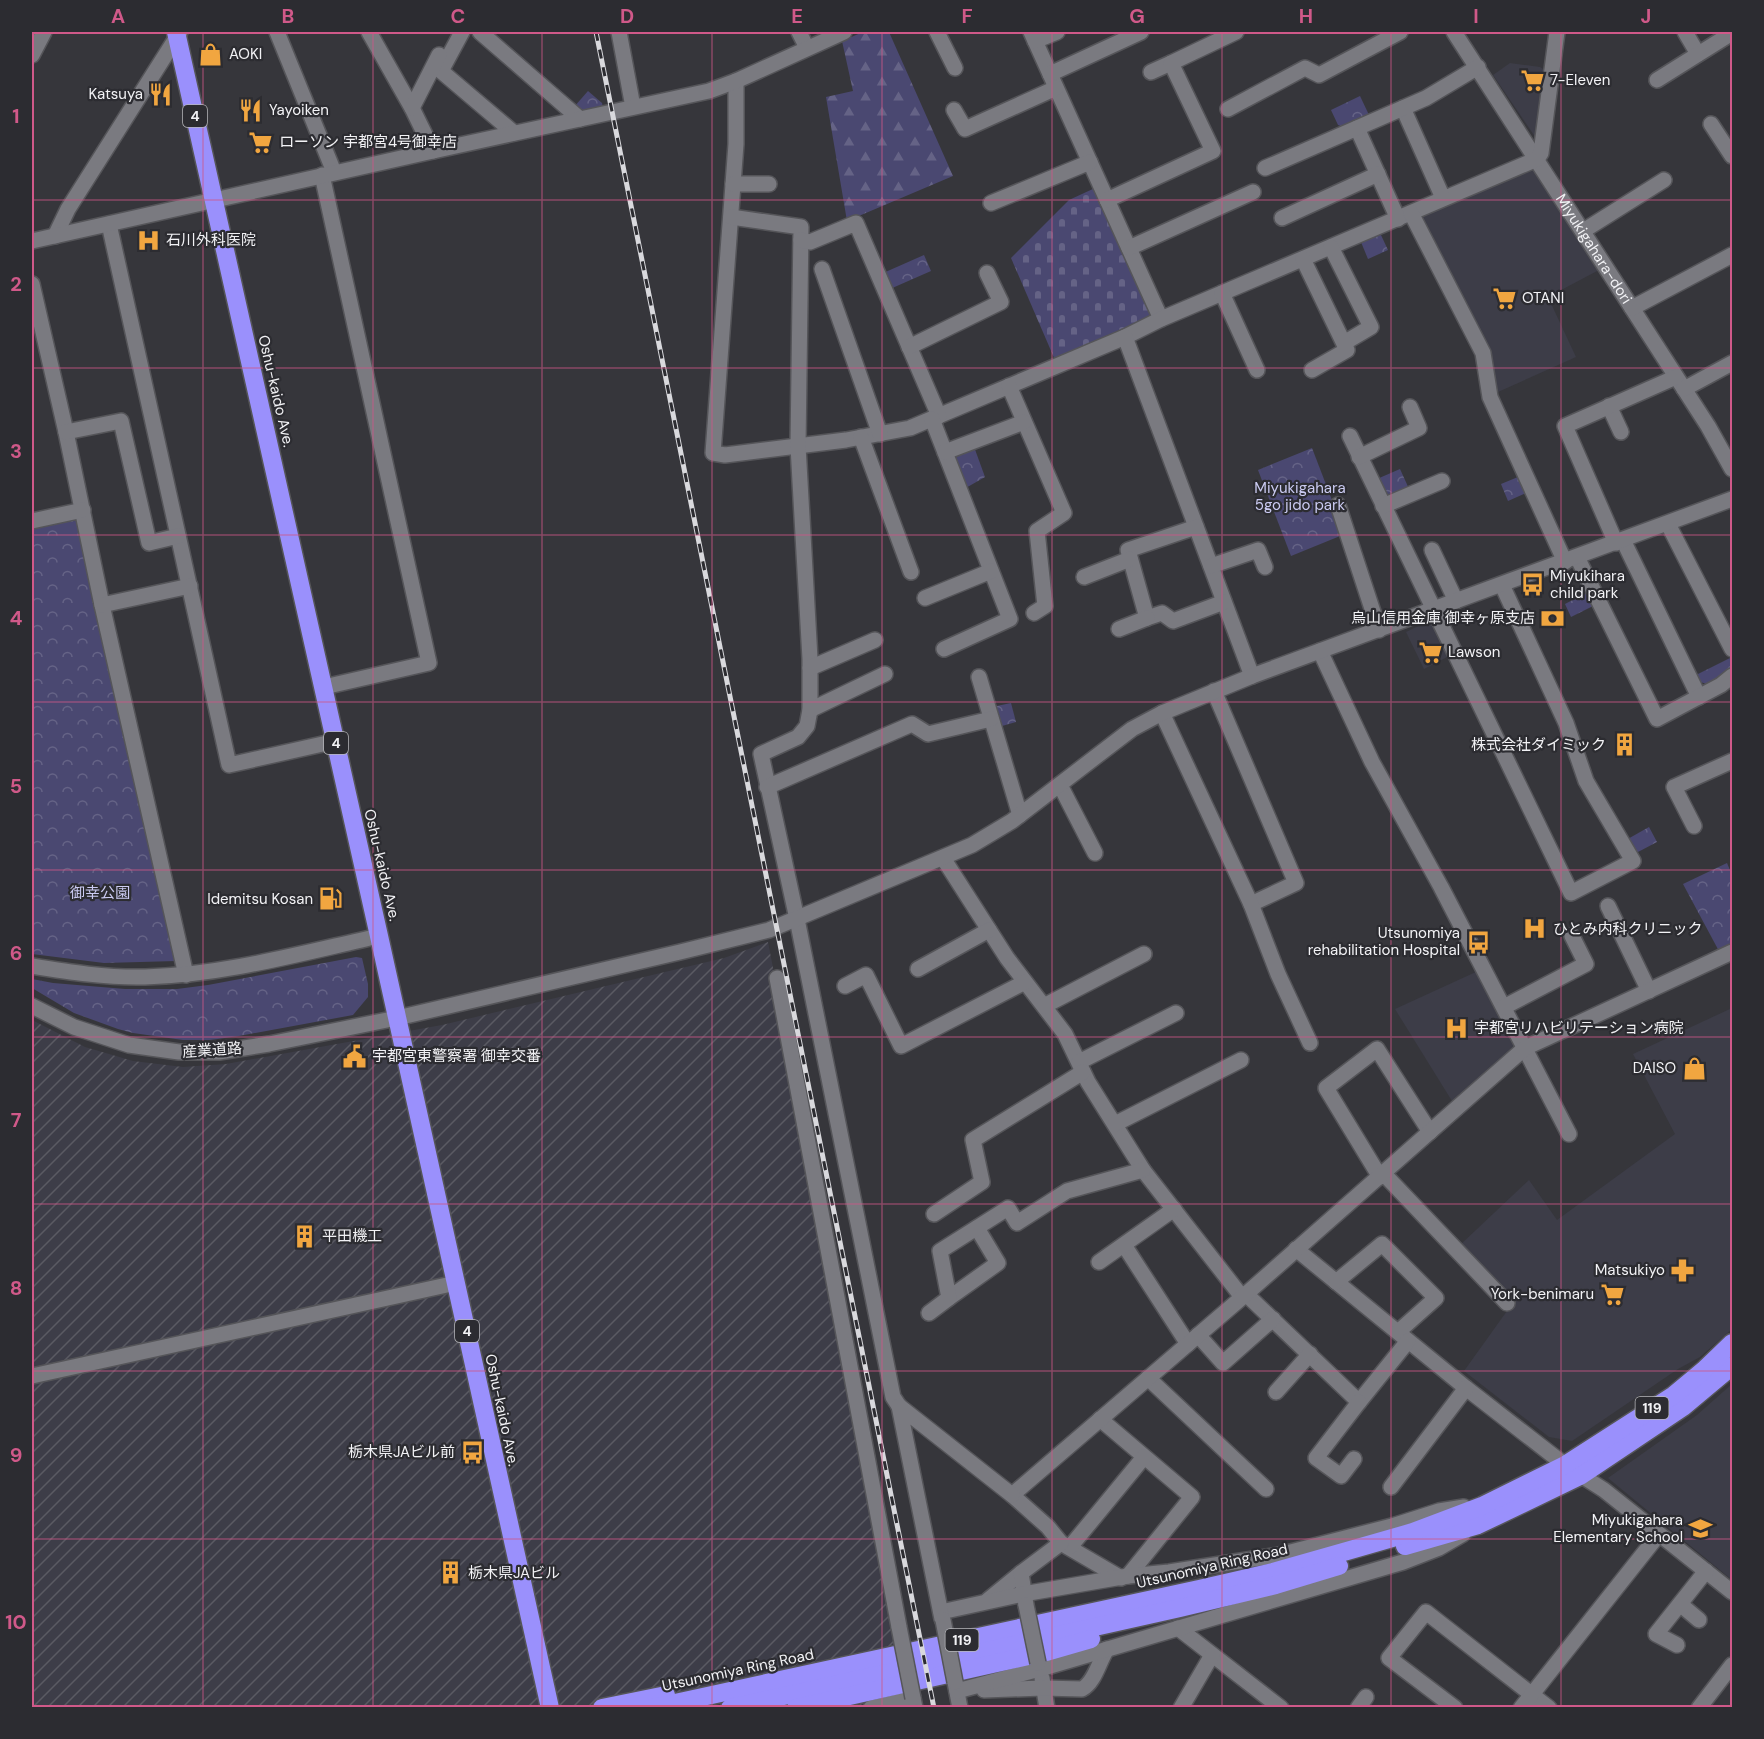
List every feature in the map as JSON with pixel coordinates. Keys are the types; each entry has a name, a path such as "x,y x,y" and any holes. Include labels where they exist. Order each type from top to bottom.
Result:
{"highway":[{"name":"Oshu-kaido Ave.","path":"178,33 550,1707"},
{"name":"Utsunomiya Ring Road","path":"652,1707 1273,1572 1413,1532 1482,1506 1565,1465 1674,1395 1732,1343"},
{"name":"Utsunomiya Ring Road","path":"730,1707 1276,1585 1478,1525 1580,1476 1683,1407 1732,1366"},
{"path":"602,1707 645,1700 1187,1581 1273,1572"},
{"path":"796,1707 1046,1652 1180,1608"}],"street":[{"path":"32,55 44,32"},
{"path":"277,32 328,174 429,663 324,687"},
{"path":"369,32 412,108 433,151"},
{"path":"412,108 452,32"},
{"path":"462,32 441,72 514,133"},
{"path":"480,32 580,118"},
{"path":"618,32 633,107"},
{"path":"799,32 807,48"},
{"path":"32,241 709,91 844,32"},
{"path":"937,32 955,68"},
{"path":"1057,32 1033,36 1161,319"},
{"path":"954,110 965,129 1141,32"},
{"path":"1151,72 1236,32"},
{"path":"1228,109 1305,68 1319,75 1400,32"},
{"name":"Miyukigahara-dori","path":"1454,32 1680,383 1732,468"},
{"path":"736,81 734,184 713,453 725,455 861,437 910,428 1537,159 1542,153 1557,32"},
{"path":"1685,32 1698,54"},
{"path":"55,236 68,209 178,33"},
{"path":"1657,80 1732,33"},
{"path":"1107,200 1213,151 1171,63"},
{"path":"1265,168 1426,98 1478,67"},
{"path":"1403,108 1443,198"},
{"path":"1711,124 1732,156"},
{"path":"1357,128 1377,174 1405,216 1483,353 1490,397 1571,559 1657,719 1721,685 1732,676"},
{"path":"991,203 1090,162"},
{"path":"1282,218 1377,174"},
{"path":"1583,231 1664,180"},
{"path":"734,184 769,184"},
{"path":"1129,248 1253,192"},
{"path":"731,217 801,227 798,446 810,668 810,710 807,726 798,738 761,754 797,919 893,1397 898,1406 960,1707"},
{"path":"801,240 810,242 856,223 909,347 935,417 945,452 1010,619 944,649"},
{"path":"110,224 229,765 336,741"},
{"path":"1330,247 1371,327 1344,343"},
{"path":"1632,308 1732,255"},
{"path":"1303,259 1347,350 1312,370"},
{"path":"822,269 880,434"},
{"path":"909,347 1001,302 987,273"},
{"path":"32,284 186,975"},
{"path":"1222,293 1257,370"},
{"path":"1125,337 1252,676"},
{"path":"1699,697 1619,542 1565,426 1609,406 1732,363"},
{"path":"1009,386 1064,513 1037,531 1045,606 1034,613"},
{"path":"1609,406 1621,432"},
{"path":"1359,457 1419,428 1410,407"},
{"path":"66,432 121,422 149,543 178,536"},
{"path":"945,452 1024,422"},
{"path":"1350,436 1571,893 1634,861 1586,781 1566,723 1502,585"},
{"path":"861,437 911,572"},
{"path":"1383,506 1442,481"},
{"name":"産業道路","path":"32,1006 74,1027 115,1042 156,1050 219,1052 398,1018 770,930 972,845 1020,815 1132,729 1162,713 1252,676 1732,500"},
{"path":"1338,505 1379,630"},
{"path":"32,521 83,510"},
{"path":"1668,524 1732,649"},
{"path":"1147,618 1128,550 1196,527"},
{"path":"1211,566 1258,550 1265,567"},
{"path":"1432,550 1456,601"},
{"path":"1084,577 1130,559"},
{"path":"925,598 991,572"},
{"path":"102,605 190,586"},
{"path":"1119,629 1162,613 1173,621 1224,602"},
{"path":"810,668 875,640"},
{"path":"1320,651 1372,762 1441,887 1569,1134"},
{"path":"810,710 885,674"},
{"path":"980,677 1020,815"},
{"path":"1214,691 1296,883 1251,904"},
{"path":"1162,713 1251,904 1278,974 1310,1043"},
{"path":"767,787 912,724 928,734 991,719"},
{"path":"1694,826 1674,787 1732,761"},
{"path":"1060,785 1095,853"},
{"path":"943,858 1006,958 1065,1034 1081,1067 1143,1170 1244,1295 1273,1319 1359,1402"},
{"path":"1608,906 1649,991"},
{"path":"918,969 989,930"},
{"path":"32,966 96,975 144,977 186,975 252,964 379,936"},
{"path":"1504,1007 1586,964 1572,936"},
{"path":"1012,1495 1525,1048 1732,952"},
{"path":"1044,1006 1144,954"},
{"path":"845,986 866,975 901,1046 1025,982"},
{"path":"777,978 914,1703 872,1707"},
{"path":"934,1214 982,1182 973,1140 1081,1067 1176,1013"},
{"path":"1430,1132 1377,1049 1326,1088 1381,1175 1507,1303"},
{"path":"1115,1124 1241,1060"},
{"path":"949,1298 940,1251 1008,1208 1017,1223 1066,1191 1143,1170"},
{"path":"1099,1262 1174,1209"},
{"path":"928,1314 998,1263 977,1228"},
{"path":"1336,1282 1382,1244 1436,1298 1403,1337 1359,1402 1316,1458 1341,1476 1354,1459"},
{"path":"1124,1245 1193,1339 1223,1363 1273,1319"},
{"path":"1296,1249 1466,1388 1565,1465 1604,1490 1732,1592"},
{"path":"32,1376 456,1283"},
{"path":"1276,1392 1310,1354"},
{"path":"1148,1378 1266,1489"},
{"path":"1391,1487 1466,1388"},
{"path":"898,1406 1012,1495 1065,1545 1125,1577"},
{"path":"1100,1419 1192,1497 1125,1577"},
{"path":"986,1602 1020,1573 1065,1545 1144,1457"},
{"path":"942,1616 986,1602 1024,1600 1125,1577 1279,1555 1392,1526 1439,1511 1482,1506"},
{"path":"956,1686 1107,1649 1403,1562 1439,1548 1478,1525"},
{"path":"1521,1707 1659,1534"},
{"path":"1677,1644 1656,1634 1706,1571"},
{"path":"1020,1573 1047,1707"},
{"path":"1680,1604 1699,1620"},
{"path":"1455,1707 1389,1658 1426,1612 1549,1707"},
{"path":"1178,1628 1281,1707"},
{"path":"956,1686 1076,1690 1088,1686 1107,1649"},
{"path":"1181,1707 1212,1655"},
{"path":"1699,1707 1732,1665"}],"shaded area":[{"path":"1510,63 1540,67 1548,72 1540,144 1493,75"},
{"path":"1534,165 1599,270 1548,297 1576,357 1498,392 1420,215"},
{"path":"1433,619 1451,655 1424,669 1406,632"},
{"path":"768,942 916,1707 32,1708 32,1020 85,1047 133,1061 183,1067 226,1064 442,1025 724,958"},
{"name":"宇都宮リハビリテーション病院","path":"1478,971 1515,1048 1452,1101 1395,1009"},
{"path":"1732,1008 1732,1329 1700,1357 1678,1369 1572,1441 1549,1437 1464,1371 1512,1304 1458,1247 1529,1180 1557,1220 1675,1134 1633,1054"},
{"name":"Miyukigahara Elementary School","path":"1732,1384 1732,1580 1608,1478 1697,1415"}],"green space":[{"path":"863,32 889,32 953,176 847,221 826,97 853,91 842,41"},
{"path":"588,91 602,103 603,107 580,112 574,107"},
{"path":"1360,96 1369,115 1343,127 1338,125 1331,110"},
{"path":"1095,188 1152,313 1145,322 1055,360 1011,258 1069,200"},
{"path":"1380,233 1388,250 1368,259 1361,242"},
{"path":"924,255 931,271 890,289 881,274"},
{"path":"973,444 985,477 964,489 949,453"},
{"name":"Miyukigahara 5go jido park","path":"1312,448 1345,534 1291,556 1258,470"},
{"path":"1400,469 1410,491 1386,498 1377,479"},
{"path":"1518,477 1522,479 1528,492 1508,501 1501,484"},
{"name":"御幸公園","path":"78,519 176,961 104,963 32,954 32,529"},
{"path":"1586,593 1593,606 1571,617 1565,604"},
{"path":"1730,658 1731,669 1707,684 1700,682 1696,675"},
{"path":"1011,703 1016,722 1002,726 996,723 992,707"},
{"path":"1649,827 1657,842 1638,852 1631,849 1626,840"},
{"path":"1727,863 1732,875 1732,947 1720,953 1683,884"},
{"path":"356,957 362,958 368,984 368,997 353,1015 210,1040 183,1040 118,1029 74,1013 32,988 32,979 125,989 177,989"}],"railway":[{"path":"596,32 934,1708"}],"place":[{"name":"AOKI","path":"211,54"},
{"name":"7-Eleven","path":"1532,80"},
{"name":"Katsuya","path":"161,94"},
{"name":"Yayoiken","path":"251,110"},
{"name":"ローソン 宇都宮4号御幸店","path":"261,142"},
{"name":"石川外科医院","path":"148,240"},
{"name":"OTANI","path":"1504,298"},
{"name":"Miyukihara child park","path":"1532,585"},
{"name":"烏山信用金庫 御幸ヶ原支店","path":"1553,618"},
{"name":"Lawson","path":"1430,652"},
{"name":"株式会社ダイミック","path":"1624,745"},
{"name":"Idemitsu Kosan","path":"331,899"},
{"name":"ひとみ内科クリニック","path":"1535,929"},
{"name":"Utsunomiya rehabilitation Hospital","path":"1478,942"},
{"name":"宇都宮リハビリテーション病院","path":"1456,1028"},
{"name":"宇都宮東警察署 御幸交番","path":"354,1056"},
{"name":"DAISO","path":"1694,1068"},
{"name":"平田機工","path":"304,1236"},
{"name":"Matsukiyo","path":"1683,1270"},
{"name":"York-benimaru","path":"1612,1294"},
{"name":"栃木県JAビル前","path":"473,1452"},
{"name":"Miyukigahara Elementary School","path":"1701,1529"},
{"name":"栃木県JAビル","path":"450,1573"}]}
